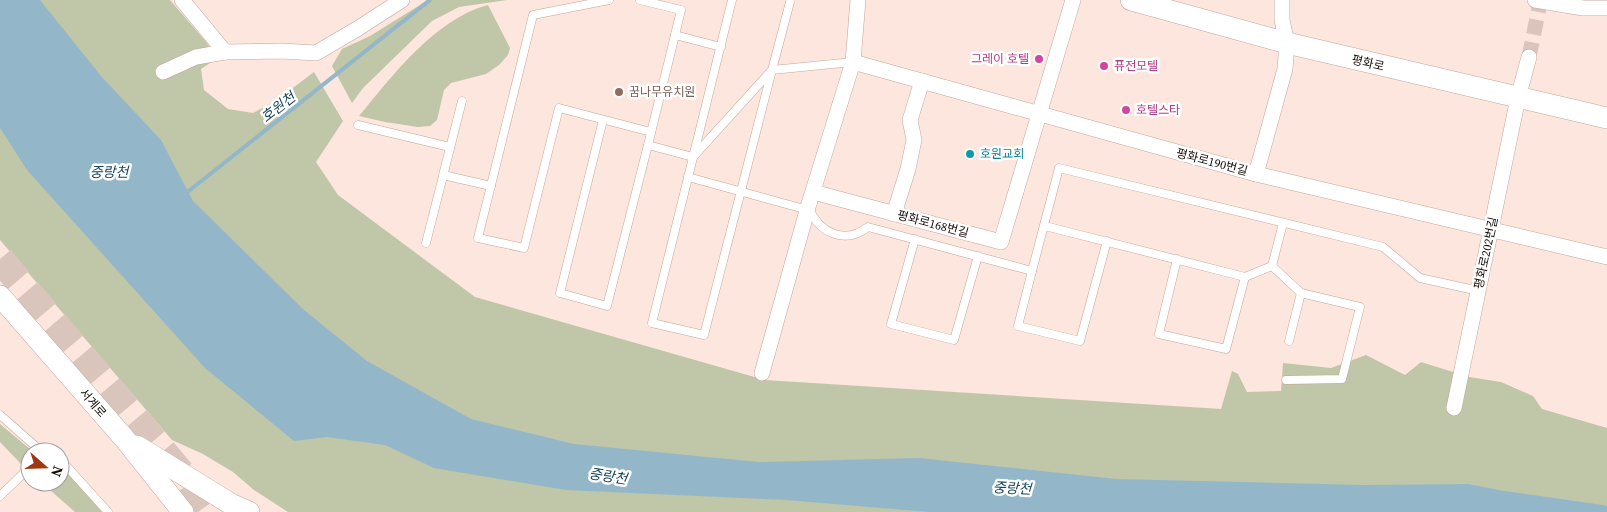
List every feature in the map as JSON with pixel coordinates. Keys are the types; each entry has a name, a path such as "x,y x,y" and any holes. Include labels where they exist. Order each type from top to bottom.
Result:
{"main road":[{"name":"평화로","path":"1132,0 1287,43 1607,118"},
{"name":"서계로","path":"0,296 124,438 183,512"},
{"path":"124,438 231,504 248,512"}],"street":[{"path":"182,0 224,52"},
{"path":"164,72 196,57 224,52 282,50 316,53 402,0"},
{"path":"762,373 808,208 853,62 858,0"},
{"name":"평화로168번길","path":"813,192 1002,242 1073,0"},
{"name":"평화로190번길","path":"853,62 1256,174 1285,69 1287,43 1282,20 1282,0"},
{"path":"1538,3 1583,8 1607,8"},
{"name":"평화로202번길","path":"1454,408 1518,98 1529,57"},
{"path":"894,214 908,169 914,140 910,120 922,81"},
{"path":"1256,174 1607,257"}],"lane":[{"path":"609,0 533,16 478,238 524,248 559,108 652,132"},
{"path":"603,120 560,293 607,306 681,10 640,0"},
{"path":"732,0 652,323 704,335 790,2"},
{"path":"675,35 721,47"},
{"path":"693,157 772,70 853,62"},
{"path":"426,243 450,147 462,101 443,175 491,186"},
{"path":"358,125 450,147"},
{"path":"648,145 693,157"},
{"path":"1107,242 1080,341 1018,326 1060,168 1384,247 1420,278 1479,291"},
{"path":"688,177 808,208 818,224 831,232 851,236 858,234 868,227 1032,270"},
{"path":"1272,266 1283,223"},
{"path":"1045,226 1245,276 1272,266"},
{"path":"915,239 891,324 954,340 978,256"},
{"path":"1178,260 1159,334 1226,350 1245,276"},
{"path":"1272,266 1301,293 1360,308 1342,379 1286,380"},
{"path":"1289,341 1301,293"},
{"path":"0,415 31,442"},
{"path":"70,470 108,512"},
{"path":"0,496 20,477"}],"green space":[{"path":"0,0 170,0 207,43 216,59 201,69 204,90 228,109 253,113 277,100 314,72 343,121 316,162 338,195 475,297 765,380 1221,409 1232,371 1238,374 1247,392 1281,391 1283,363 1331,368 1366,355 1405,375 1421,362 1469,377 1501,382 1533,396 1542,409 1607,428 1607,512 288,512 254,490 233,472 203,454 172,440 0,240"},
{"path":"428,0 507,0 459,7 432,21 363,88 352,103 332,66 342,49 370,36"},
{"path":"488,5 510,48 508,55 499,65 486,74 451,83 444,90 437,120 430,126 418,127 359,116 416,50 433,35 450,22"},
{"path":"0,424 21,442 20,463 0,442"},
{"path":"70,476 102,512 75,512 52,492 70,492"}],"water":[{"name":"중랑천","path":"0,0 40,0 101,76 161,140 193,201 304,310 367,361 471,419 574,444 759,462 919,458 1116,479 1363,485 1468,484 1603,505 1607,506 1607,512 929,512 786,500 566,490 434,468 385,445 327,437 294,441 205,368 27,170 0,128"}],"waterway":[{"name":"호원천","path":"185,194 430,0"}],"tunnel":[{"path":"1529,57 1539,8"},
{"path":"0,259 188,481 210,512"}],"place":[{"name":"그레이 호텔","path":"1039,59"},
{"name":"퓨전모텔","path":"1104,66"},
{"name":"꿈나무유치원","path":"619,92"},
{"name":"호텔스타","path":"1126,110"},
{"name":"호원교회","path":"970,154"}]}
